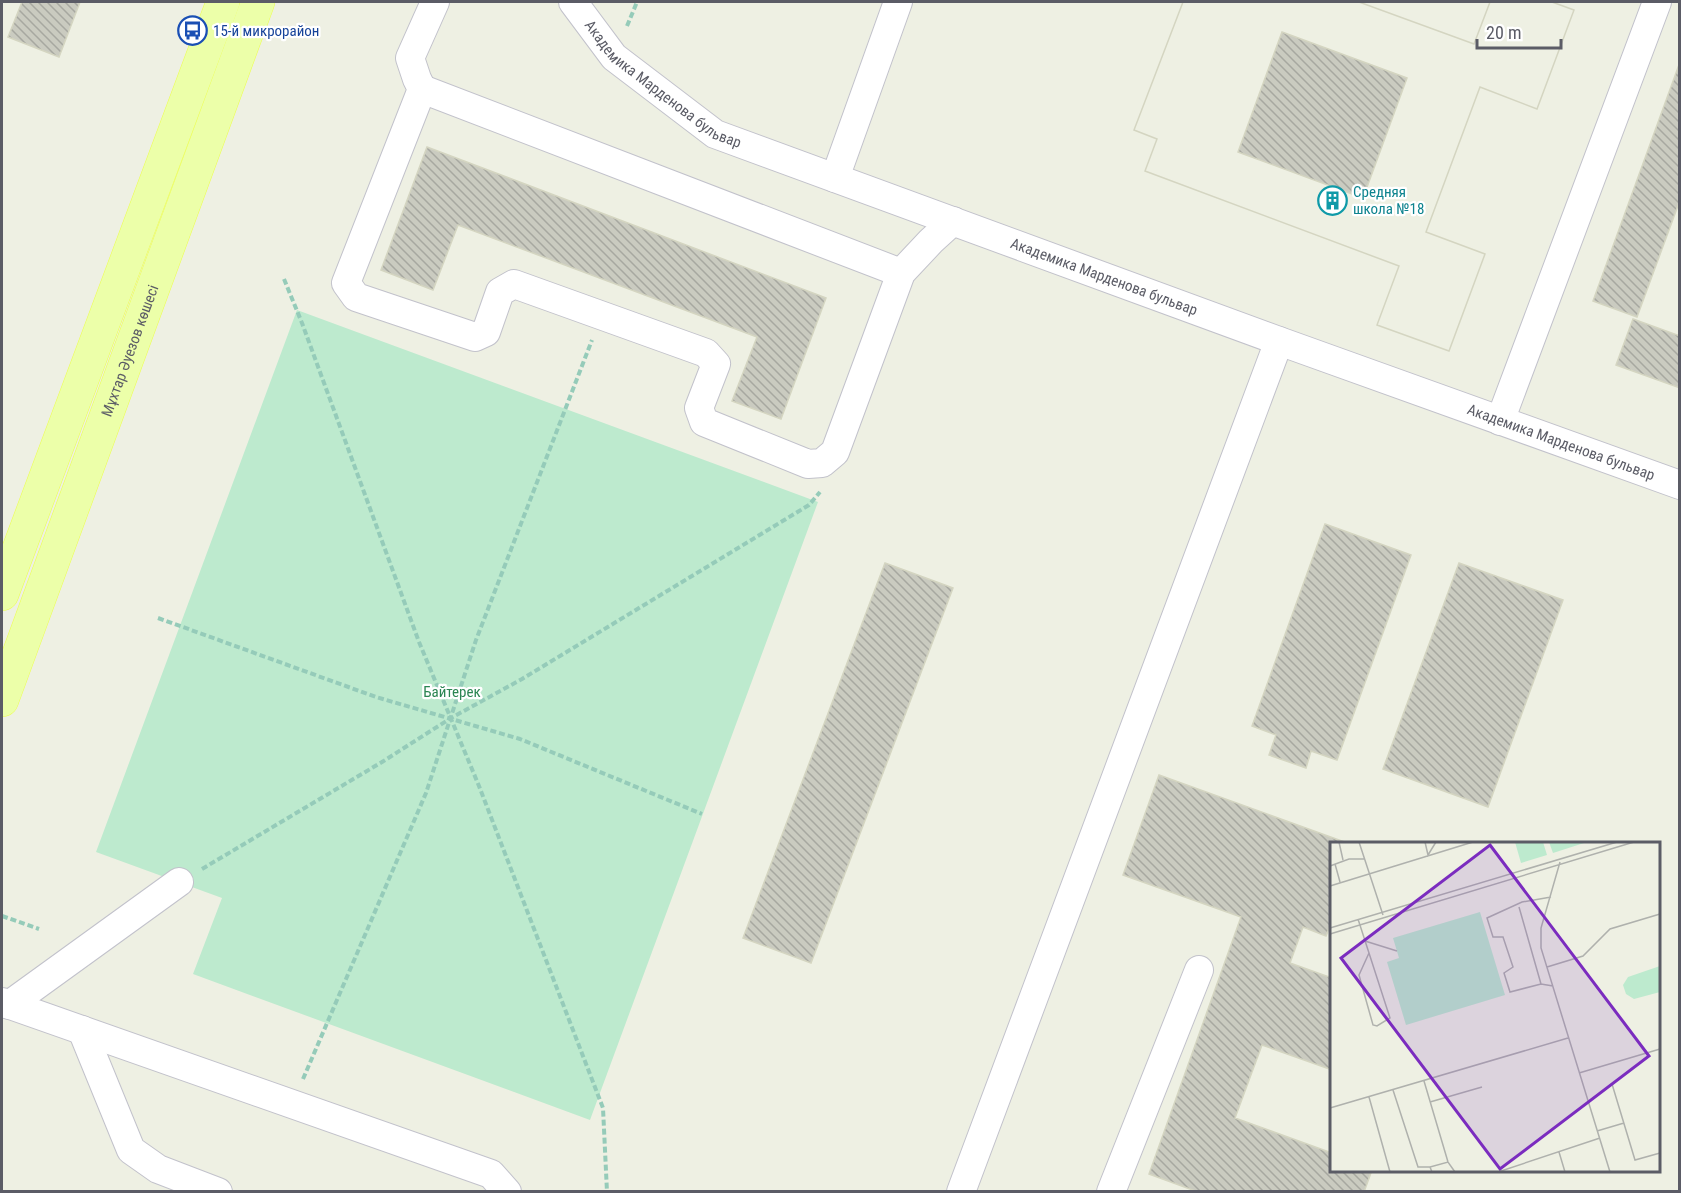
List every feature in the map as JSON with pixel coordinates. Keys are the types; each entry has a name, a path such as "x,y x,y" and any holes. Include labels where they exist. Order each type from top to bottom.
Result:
{"main road":[{"path":"2,594 223,2"},
{"name":"Мұхтар Әуезов көшесі","path":"2,700 258,2"}],"street":[{"path":"435,2 410,58 422,89 901,273"},
{"name":"Академика Марденова бульвар","path":"573,2 614,57 715,134 1680,485"},
{"path":"835,178 898,2"},
{"path":"1500,421 1657,2"},
{"path":"422,89 346,283 356,297 475,337 486,332 500,292 514,284 706,353 716,364 699,408 704,422 808,464 822,463 835,452 901,273 953,221"},
{"path":"961,1191 1279,341"},
{"path":"5,1004 179,882"},
{"path":"1111,1191 1199,970"},
{"path":"5,1004 491,1174 507,1191"},
{"path":"82,1030 131,1150 158,1168 218,1191"}],"path":[{"path":"284,279 419,642 451,718 603,1108 607,1191"},
{"path":"292,1104 426,793 476,640 602,316"},
{"path":"179,882 382,762 451,718 522,680 809,505 822,490 825,476 822,463"},
{"path":"158,618 376,697 520,739 702,814"},
{"path":"2,916 39,929"}],"green space":[{"name":"Байтерек","path":"297,310 818,502 590,1120 193,974 222,898 96,852"}],"building":[{"path":"22,2 80,2 59,57 8,37"},
{"name":"Средняя школа №18","path":"1183,2 1359,2 1474,44 1490,2 1552,2 1574,10 1537,109 1480,87 1426,232 1485,254 1449,351 1377,325 1399,266 1145,171 1157,139 1134,130","holes":["1282,32 1407,78 1363,198 1238,152"]},
{"name":"Средняя школа №18","path":"1183,2 1359,2 1474,44 1490,2 1552,2 1574,10 1537,109 1480,87 1426,232 1485,254 1449,351 1377,325 1399,266 1145,171 1157,139 1134,130"},
{"path":"1680,62 1680,200 1637,317 1593,301"},
{"path":"427,147 826,298 781,419 732,401 757,337 458,225 433,290 381,270"},
{"path":"1633,319 1680,336 1680,388 1616,365"},
{"path":"1325,524 1411,555 1337,760 1311,751 1306,768 1269,755 1276,735 1252,726"},
{"path":"885,563 953,588 811,963 743,938"},
{"path":"1459,563 1563,600 1488,807 1383,769"},
{"path":"1159,775 1344,842 1330,842 1330,926 1326,936 1303,927 1290,963 1330,977 1330,1069 1262,1045 1235,1118 1330,1152 1330,1172 1371,1172 1364,1192 1198,1192 1149,1174 1241,917 1123,875"}],"place":[{"name":"15-й микрорайон","path":"192,31"},
{"name":"Средняя школа №18","path":"1332,201"}]}
